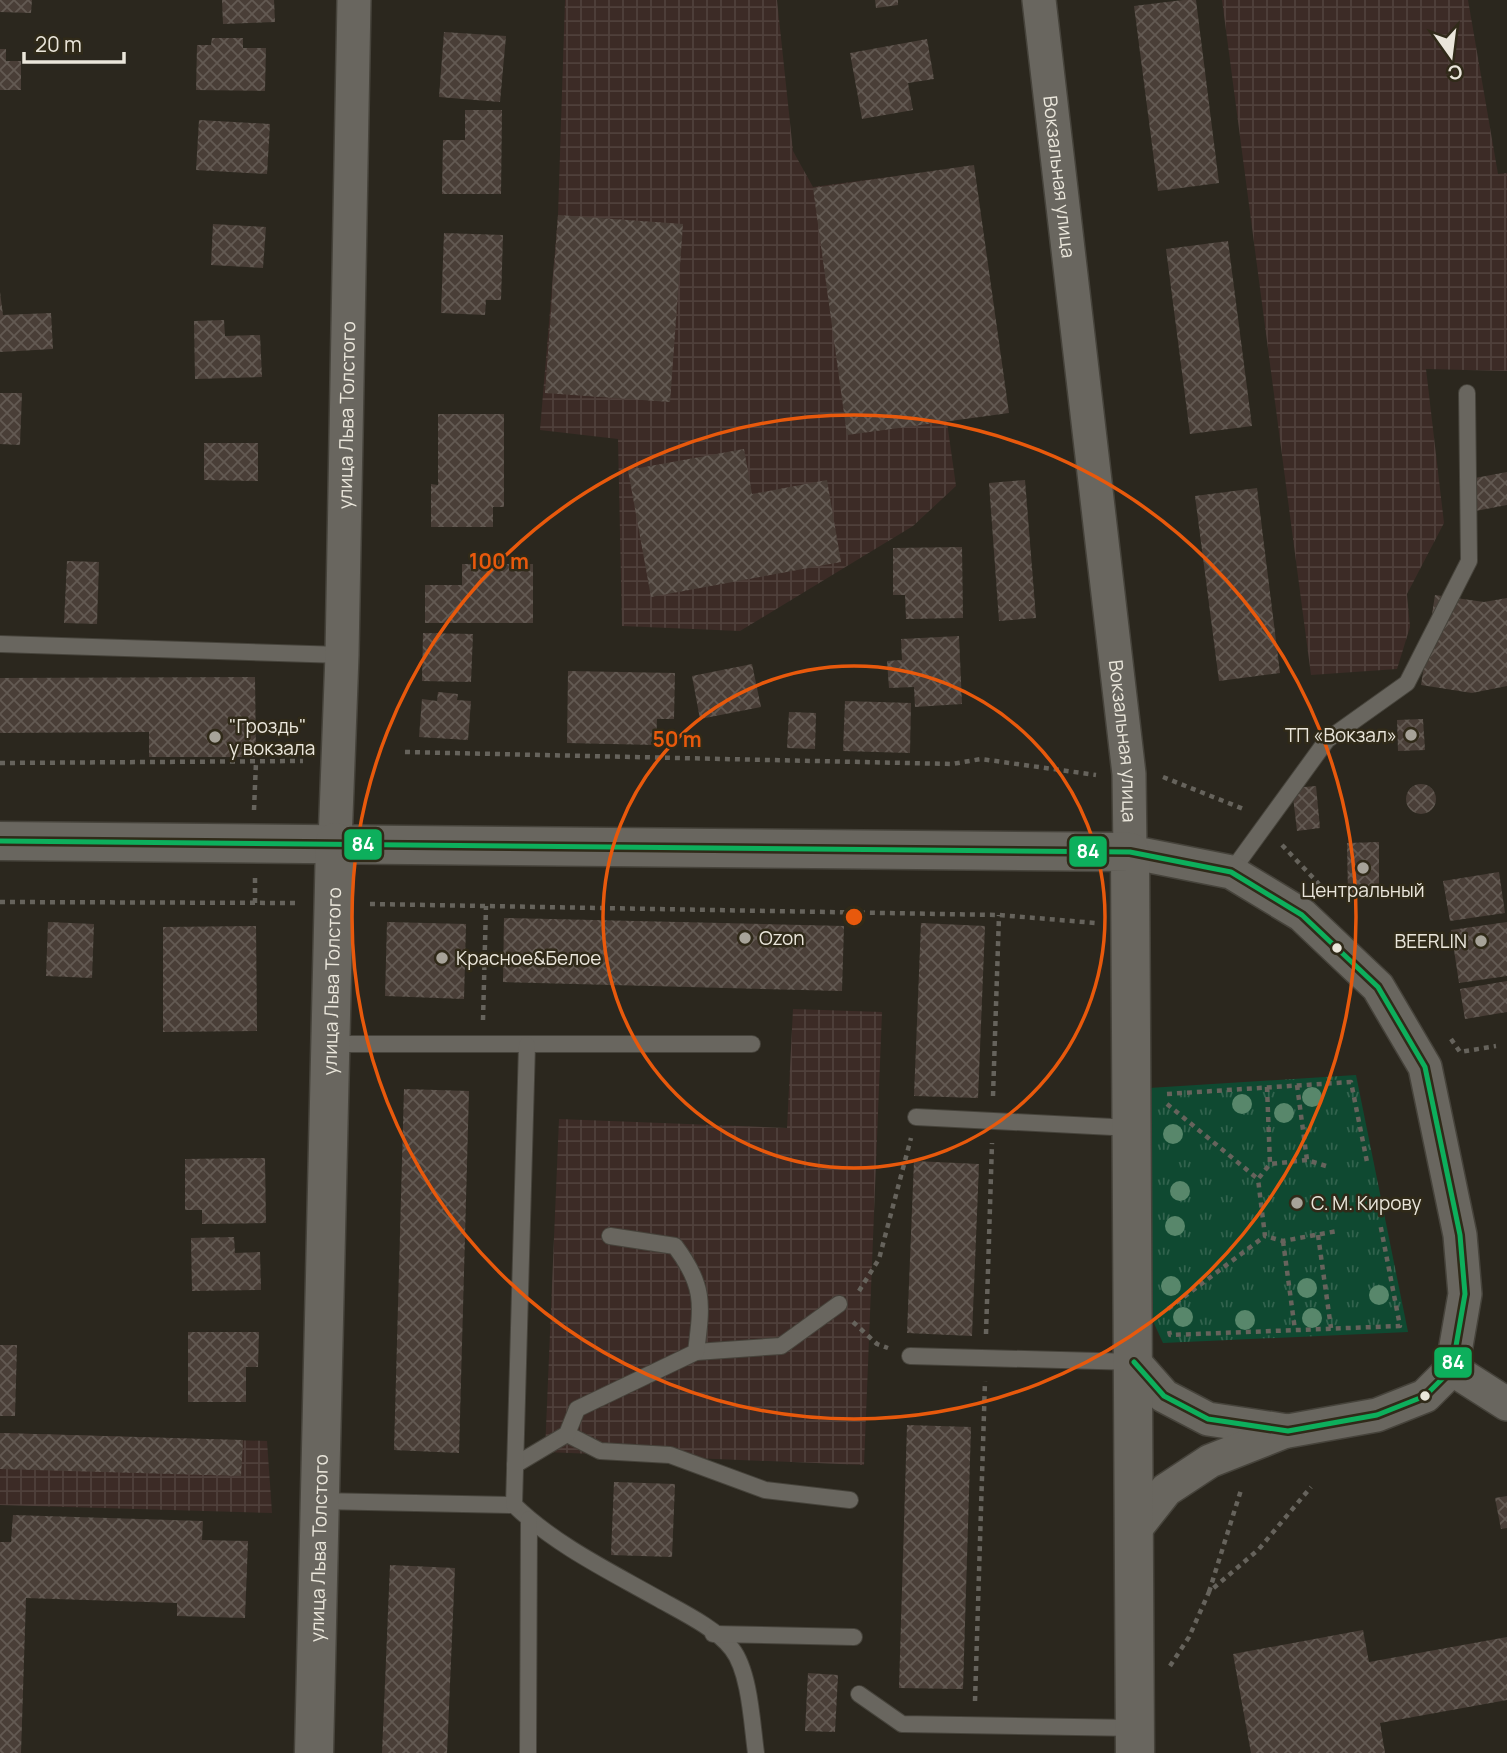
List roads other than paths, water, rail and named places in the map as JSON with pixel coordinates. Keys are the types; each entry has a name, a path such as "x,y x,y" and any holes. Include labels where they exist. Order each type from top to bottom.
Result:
{"street":[{"name":"улица Льва Толстого","path":"314,1753 335,842 342,654 354,0"},
{"name":"Вокзальная улица","path":"1039,0 1129,774 1137,1571 1135,1740"},
{"path":"0,841 335,842 1130,852 1231,872 1302,915 1378,987 1425,1067 1460,1235 1465,1294 1452,1370 1425,1396 1377,1415 1288,1430 1210,1461 1166,1490 1136,1528"},
{"path":"1134,1362 1164,1396 1208,1419 1288,1430"},
{"path":"1452,1370 1507,1404"}],"lane":[{"path":"1231,872 1327,740 1407,683 1469,561 1467,393"},
{"path":"0,644 342,654"},
{"path":"332,1044 752,1044"},
{"path":"514,1505 527,1045"},
{"path":"916,1117 1132,1128"},
{"path":"610,1236 675,1246 695,1273 701,1312 696,1352"},
{"path":"515,1465 567,1434 577,1409 696,1352 781,1346 839,1304"},
{"path":"911,1356 1134,1362"},
{"path":"567,1434 600,1451 670,1455 723,1477 765,1490 850,1500"},
{"path":"320,1501 514,1505 528,1519 603,1568 695,1619 733,1650 745,1681 756,1753"},
{"path":"528,1519 528,1753"},
{"path":"713,1634 854,1637"},
{"path":"859,1695 902,1724 975,1725 1135,1740"}],"place":[{"name":"ТП «Вокзал»","path":"1411,735"},
{"name":"\"Гроздь\" у вокзала","path":"215,737"},
{"name":"Центральный","path":"1363,868"},
{"name":"Ozon","path":"745,938"},
{"name":"BEERLIN","path":"1481,941"},
{"name":"Красное&Белое","path":"442,958"},
{"name":"С. М. Кирову","path":"1297,1203"}]}
